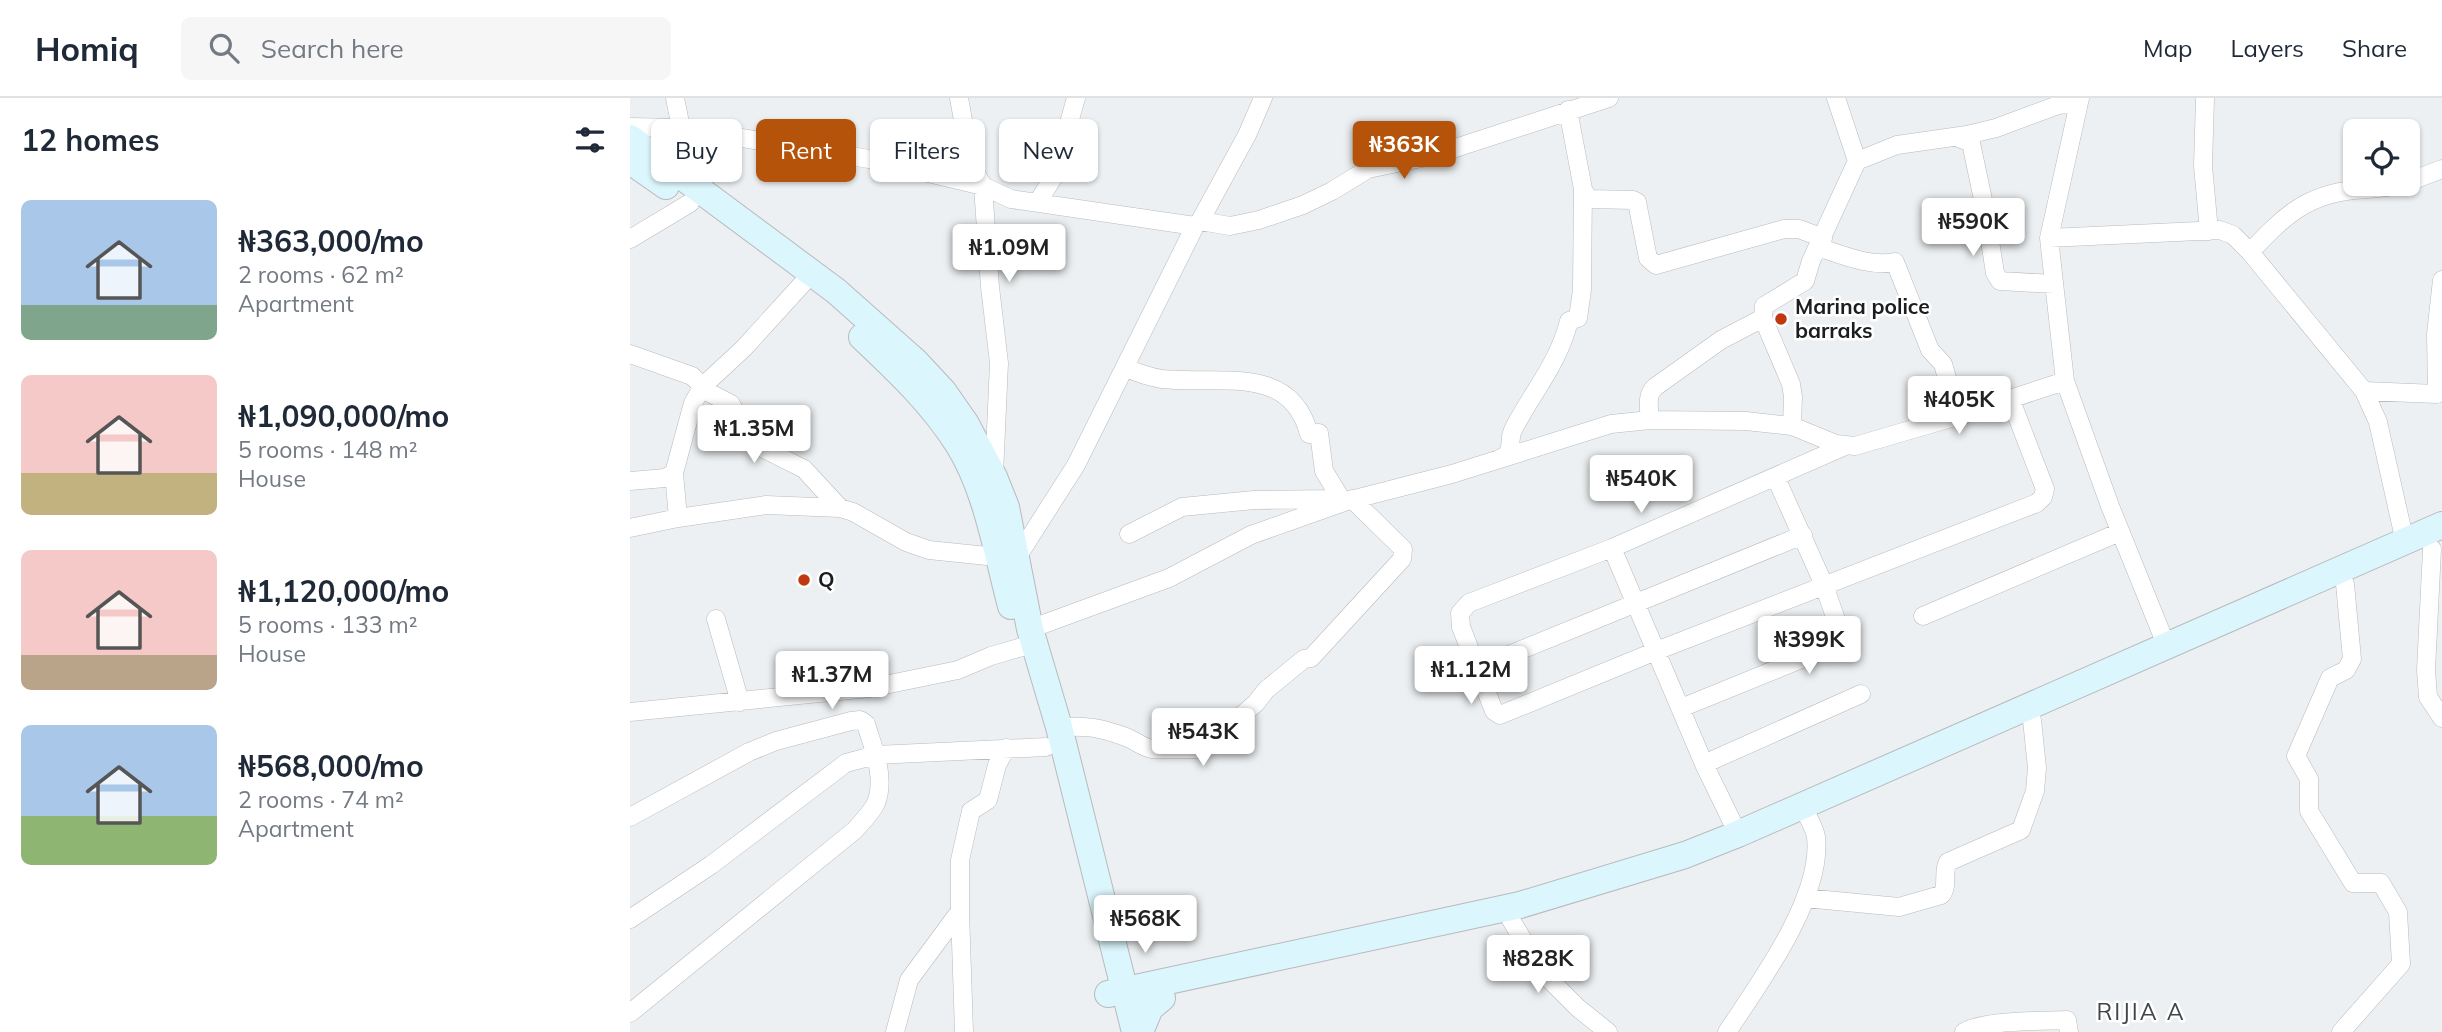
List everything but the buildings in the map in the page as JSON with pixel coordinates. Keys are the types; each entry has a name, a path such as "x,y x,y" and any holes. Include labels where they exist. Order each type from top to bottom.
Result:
{"main road":[{"path":"630,138 836,291 916,362 951,402 966,424 994,477 1006,507 1008,557 1026,638 1114,954 1118,1006"},
{"path":"630,161 804,282 905,378 934,411 959,446 1008,557"},
{"path":"1118,1006 1159,991 1520,905 1685,855 2405,542 2439,539"},
{"path":"1114,954 1131,974 1159,991 1511,920 1688,868 2345,584 2439,539"},
{"path":"1053,737 1118,1006 1138,1032"},
{"path":"1138,1032 1159,991"}],"street":[{"path":"675,98 679,119"},
{"path":"959,98 971,165 983,187 999,363 994,477"},
{"path":"1038,202 1054,176 1076,98"},
{"path":"630,527 678,517 766,505 840,508 853,512 906,542 929,550 1008,557 1050,509 1076,465 1197,223 1247,135 1263,98"},
{"path":"1548,98 1548,117"},
{"path":"742,138 869,159 983,187 1011,199 1230,226 1259,220 1303,205 1368,169 1431,156 1609,98"},
{"path":"1792,426 1791,384 1763,318 1764,306 1805,281 1857,161 1836,98"},
{"path":"2205,98 2203,166 2209,231"},
{"path":"1857,161 1897,145 1956,137 1996,128 2058,105 2079,101 2049,237 2065,381 2120,532 2166,647"},
{"path":"1493,461 1511,451 1512,432 1549,373 1569,321 1578,318 1582,290 1583,189 1568,110"},
{"path":"630,127 651,127"},
{"path":"1956,137 1971,143 1995,272 2000,281 2054,285"},
{"path":"2420,177 2442,169"},
{"path":"1583,189 1588,199 1637,202 1648,258 1656,265 1784,229 1799,229 1854,258 1884,264 1895,262 1930,351 1943,365 1958,416"},
{"path":"2250,252 2287,214 2317,198 2343,192"},
{"path":"630,239 690,203"},
{"path":"2049,237 2220,230 2233,235 2364,391 2378,422 2405,542"},
{"path":"2364,391 2440,401 2436,334 2442,281"},
{"path":"678,517 674,473 693,403 703,386 744,348 804,282"},
{"path":"1650,420 1649,397 1655,387 1721,340 1763,318"},
{"path":"630,354 692,376 732,404 750,439 804,469 840,508"},
{"path":"630,919 710,865 846,763 876,755 1006,748 1102,728 1133,740 1144,748 1187,750 1209,744 1256,703 1266,690 1304,659 1311,659 1402,559 1403,549 1347,500 1324,471 1319,433 1309,434 1299,407 1287,395 1253,382 1159,378 1126,368"},
{"path":"630,712 870,688 958,670 1026,638 1169,578 1251,535 1347,500 1452,474 1611,424 1650,420 1746,421 1792,426 1845,446 1855,446 2065,381"},
{"path":"1845,446 1612,548 1469,603 1460,613 1461,628 1493,712 1500,715 1656,651 2037,503 2043,498 2045,489 2011,398"},
{"path":"630,481 666,478 674,473"},
{"path":"1681,708 1840,640 1840,631 1824,585 1776,478"},
{"path":"1129,534 1182,507 1254,500 1347,500"},
{"path":"1923,616 2120,532"},
{"path":"1477,668 1803,535"},
{"path":"2439,539 2426,670 2428,697 2442,718"},
{"path":"1612,548 1704,764 1738,834"},
{"path":"2341,1032 2401,964 2398,912 2381,883 2353,883 2309,810 2309,779 2296,756 2330,678 2346,670 2352,659 2345,584"},
{"path":"716,619 740,702"},
{"path":"1704,764 1861,694"},
{"path":"630,817 749,752 776,741 851,721 860,720 866,724 876,755 879,773 876,804 855,830 630,1013"},
{"path":"1805,898 1899,907 1941,895 1944,891 1945,866 1948,862 2021,830 2035,791 2037,768 2032,720"},
{"path":"964,1032 960,860 971,810 988,800 997,765 1006,748"},
{"path":"1727,1032 1777,956 1805,898 1815,860 1816,835 1808,817"},
{"path":"895,1032 909,980 960,911"},
{"path":"1511,920 1542,972 1578,1008 1608,1032"},
{"path":"1964,1032 2007,1023 2067,1020 2070,1032"}],"place":[{"name":"Marina police barraks","path":"1781,319"},
{"name":"Q","path":"804,580"}],"district":[{"name":"RIJIA A","path":"2141,1012"}]}
